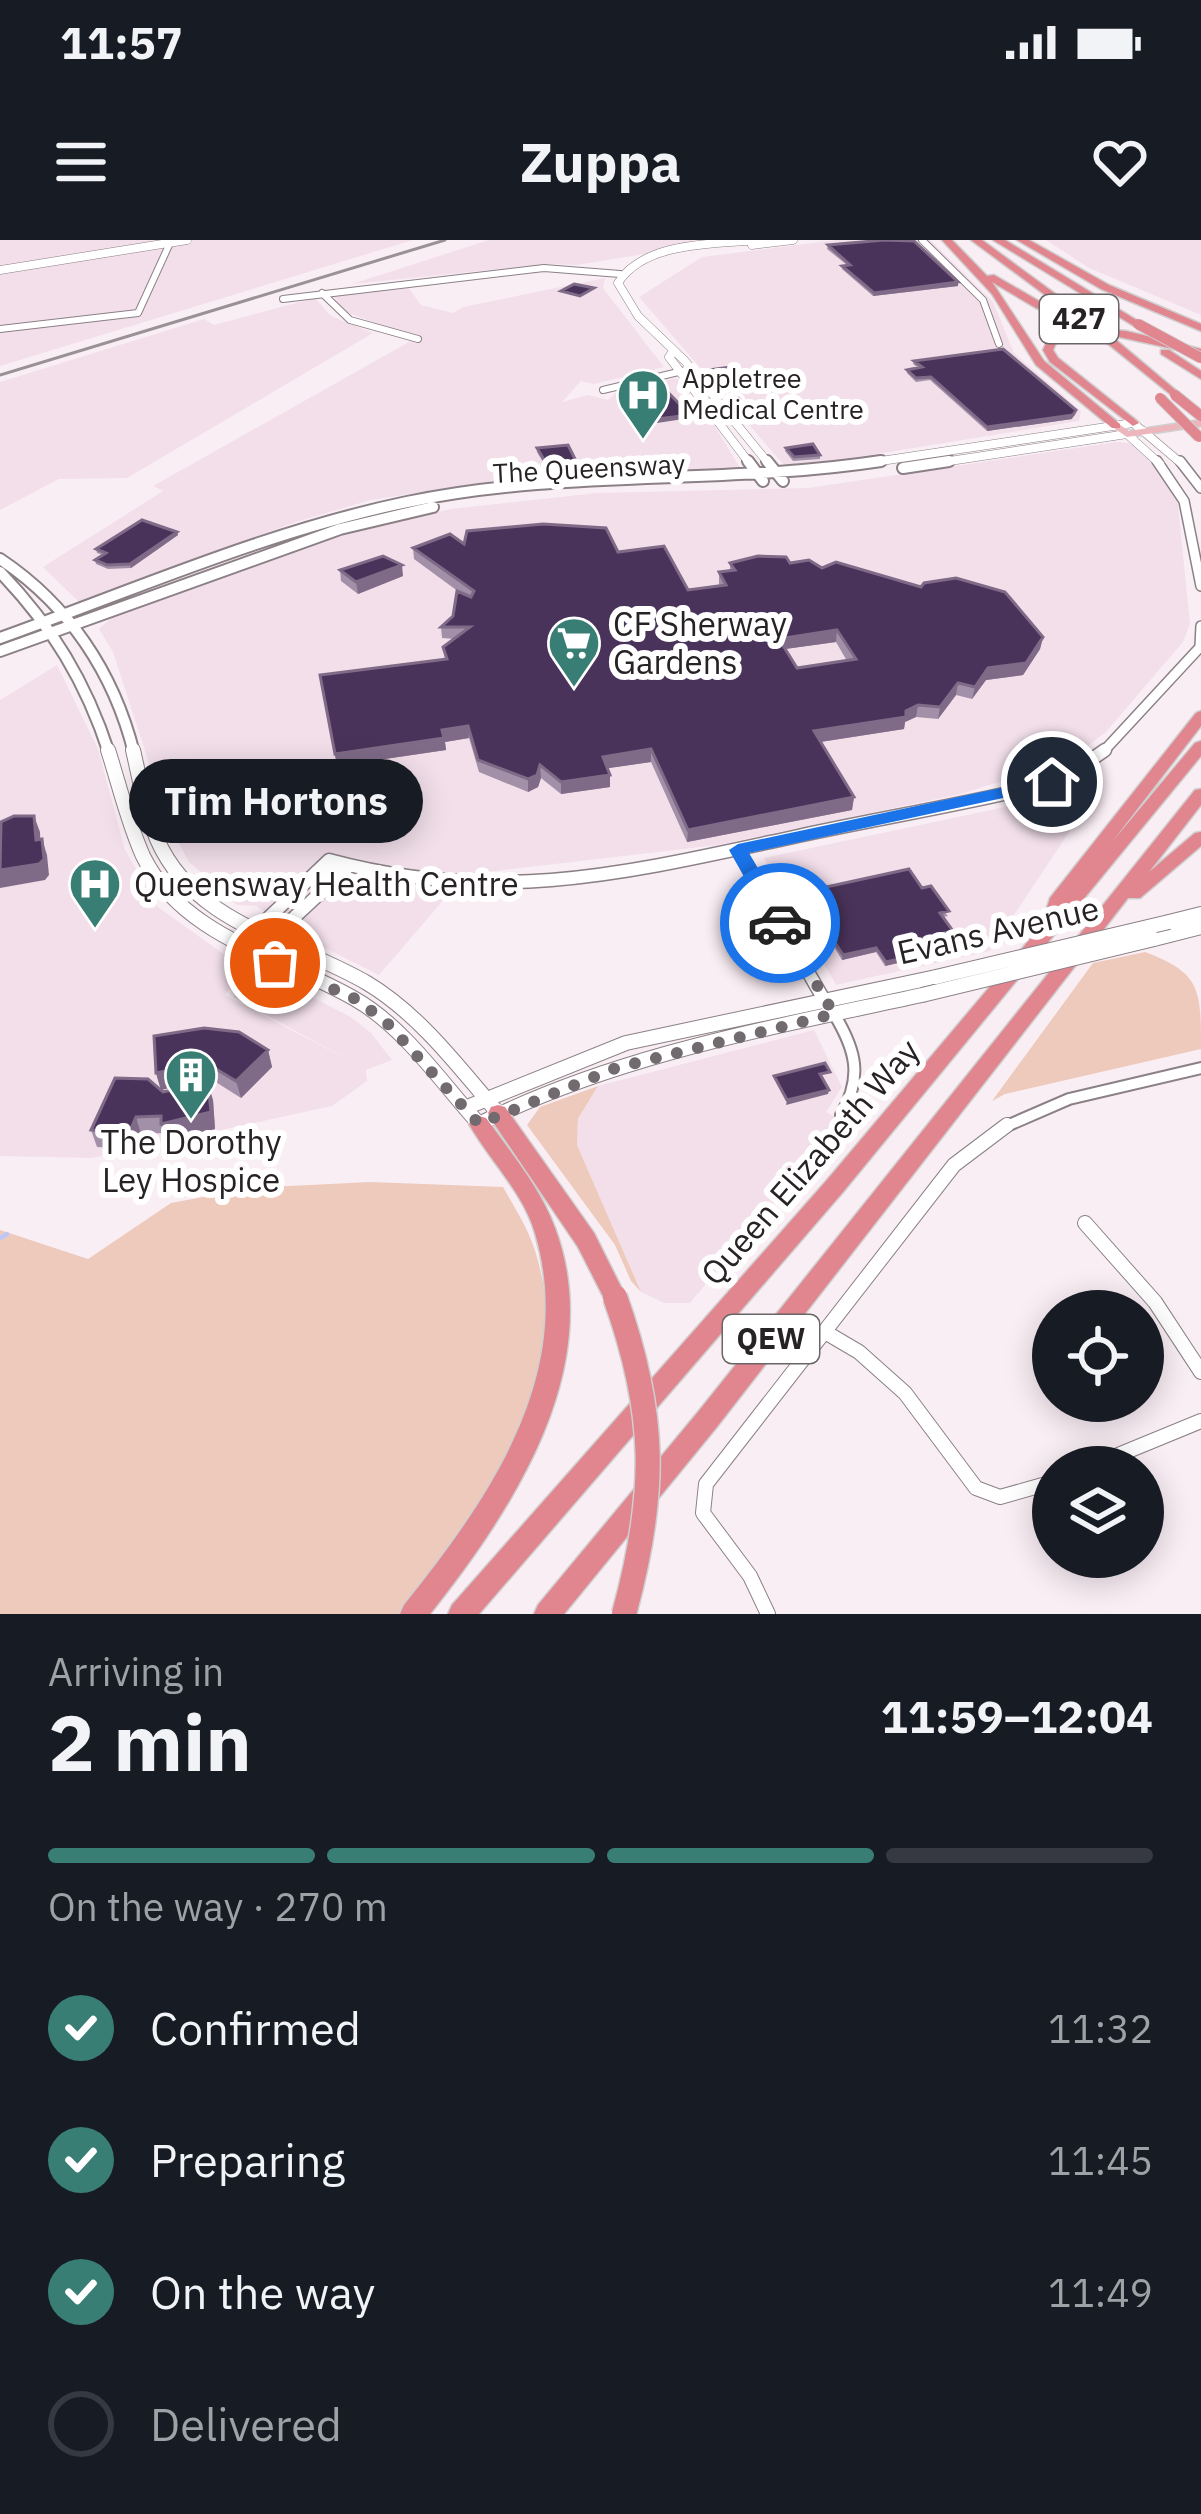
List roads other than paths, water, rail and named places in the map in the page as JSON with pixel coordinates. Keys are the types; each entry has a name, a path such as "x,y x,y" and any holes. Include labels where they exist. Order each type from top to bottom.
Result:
{"highway":[{"name":"427","path":"946,240 968,260 1040,306 1201,354"},
{"name":"427","path":"976,240 1100,337"},
{"path":"998,240 1201,376"},
{"name":"427","path":"1022,240 1156,310 1201,326"},
{"path":"1012,250 1138,324 1201,354"},
{"path":"968,260 996,292 1040,363 1116,426"},
{"path":"1134,430 1054,360 1048,350 1052,340 1076,332 1105,332 1201,354"},
{"path":"1100,337 1175,395 1201,425"},
{"path":"1100,337 1160,398 1201,425"},
{"path":"1046,938 1056,902 1201,716"},
{"name":"Queen Elizabeth Way","path":"461,1614 1046,938 1201,746"},
{"path":"1103,920 1201,794"},
{"path":"1103,920 1201,836"},
{"name":"QEW","path":"547,1614 1103,920"},
{"path":"482,1111 586,1240 615,1297 637,1357 654,1434 647,1520 624,1614"},
{"path":"413,1614 491,1509 528,1441 548,1387 560,1326 556,1271 545,1231 482,1111"}],"main road":[{"path":"170,248 187,240"},
{"path":"0,270 202,240"},
{"path":"760,240 670,253 637,262 620,274 623,294 672,353 669,357 686,370 781,479"},
{"path":"670,253 793,240"},
{"path":"686,370 763,480"},
{"name":"The Queensway","path":"68,620 368,521 474,500 781,479 1201,425"},
{"path":"1116,426 1134,430"},
{"name":"The Queensway","path":"781,479 1116,426"},
{"name":"The Queensway","path":"0,651 49,627 369,511 481,490 612,481 763,480"},
{"path":"589,490 612,481"},
{"path":"0,559 68,620 111,688 128,728 158,841 170,864 210,906 271,941 369,985 411,1020 482,1111"},
{"path":"0,572 81,672 143,856 179,903 239,946 358,1000 482,1111"},
{"name":"The Queensway","path":"0,638 49,627"},
{"name":"Evans Avenue","path":"482,1111 626,1043 1201,914"},
{"name":"Evans Avenue","path":"482,1111 616,1068 1201,927"}],"street":[{"path":"922,240 983,300 999,344"},
{"path":"0,329 138,313 148,282 170,248"},
{"path":"283,299 544,268 620,274"},
{"path":"322,293 328,306 346,317 418,339"},
{"path":"602,390 686,370"},
{"path":"1134,430 1179,460 1201,488"},
{"path":"1134,430 1183,488 1201,586"},
{"path":"239,946 329,860 436,887 600,876 1010,793 1079,772 1119,741 1201,646 1201,626"},
{"path":"738,850 834,1014 859,1067 856,1089 841,1114"},
{"path":"255,954 348,867"},
{"path":"768,1614 750,1576 703,1513 706,1484 954,1165 988,1134 1034,1109 1201,1068"},
{"path":"1085,1223 1155,1302 1201,1372"},
{"path":"825,1332 859,1352 905,1393 976,1488 1000,1497 1032,1488"},
{"path":"1140,1446 1201,1421"}],"waterway":[{"path":"0,1238 7,1234"}],"railway":[{"path":"0,375 445,240"}],"place":[{"name":"Appletree Medical Centre","path":"643,441"},
{"name":"CF Sherway Gardens","path":"574,689"},
{"name":"Queensway Health Centre","path":"95,930"},
{"name":"Tim Hortons","path":"275,963"},
{"name":"The Dorothy Ley Hospice","path":"191,1121"}]}
